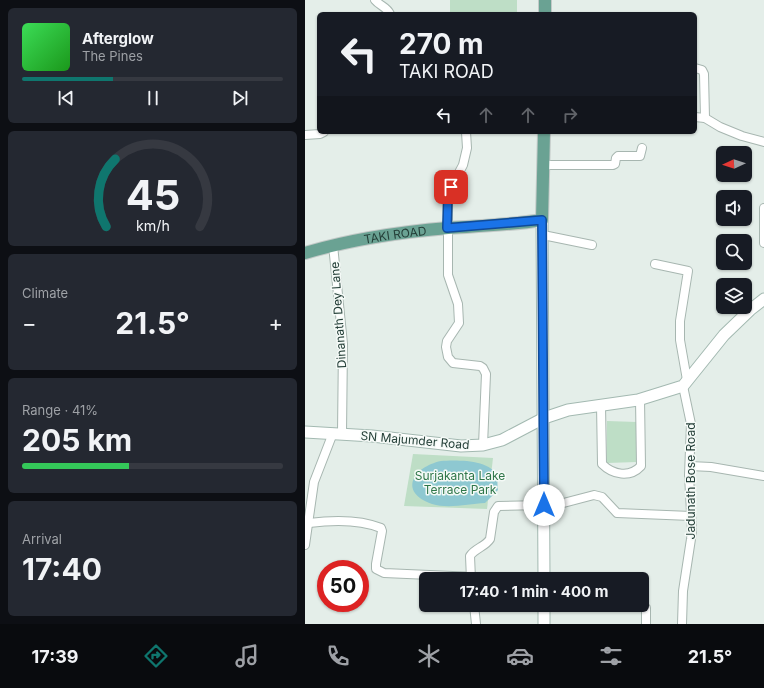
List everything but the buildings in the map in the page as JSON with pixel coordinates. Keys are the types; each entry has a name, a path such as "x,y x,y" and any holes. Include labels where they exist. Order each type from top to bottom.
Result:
{"main road":[{"path":"545,0 545,12"},
{"path":"544,134 542,220 544,572"},
{"name":"TAKI ROAD","path":"305,253 370,237 447,228 542,220"},
{"path":"685,383 724,335 764,299"},
{"name":"SN Majumder Road","path":"305,432 337,433 461,446 483,445 503,440 544,418 568,410 640,399 685,383"},
{"path":"544,612 544,624"}],"street":[{"path":"375,0 389,12"},
{"path":"697,69 702,70 704,74 705,118"},
{"path":"697,118 705,118 720,127 741,136 764,142"},
{"path":"305,135 320,134"},
{"path":"466,134 467,148 463,165 448,193 448,274 458,304 459,323 447,341 446,347 448,357 453,363 480,366 486,374 483,445"},
{"path":"543,165 613,165 615,164 615,158 618,156 639,156 642,148"},
{"path":"764,208 764,243"},
{"path":"543,235 592,245"},
{"name":"Dinanath Dey Lane","path":"333,245 343,344 337,433"},
{"name":"Jadunath Bose Road","path":"655,264 688,271 680,320 680,340 691,424 691,539 683,591 682,624"},
{"path":"601,405 602,464 609,470 624,474 634,472 641,466 640,399"},
{"path":"305,545 313,482 337,433"},
{"path":"690,466 711,467 764,476"},
{"path":"471,572 472,553 488,543 490,540 494,512 498,506 544,507 594,495 602,496 617,514 691,516"},
{"path":"309,523 345,521 374,525 381,528 382,531 376,569 384,573 419,575"},
{"path":"475,612 476,624"},
{"path":"646,612 646,624"}],"green space":[{"path":"450,0 517,0 517,12 450,12"},
{"path":"607,421 637,422 637,462 607,463"},
{"name":"Surjakanta Lake Terrace Park","path":"413,454 493,458 487,509 404,506"}],"water":[{"name":"Surjakanta Lake Terrace Park","path":"441,461 472,462 488,467 494,471 497,477 498,490 485,503 445,506 432,504 421,499 415,493 413,480 423,469 431,464"}],"route":[{"path":"451,187 448,193 447,228 542,220 544,505"}]}
